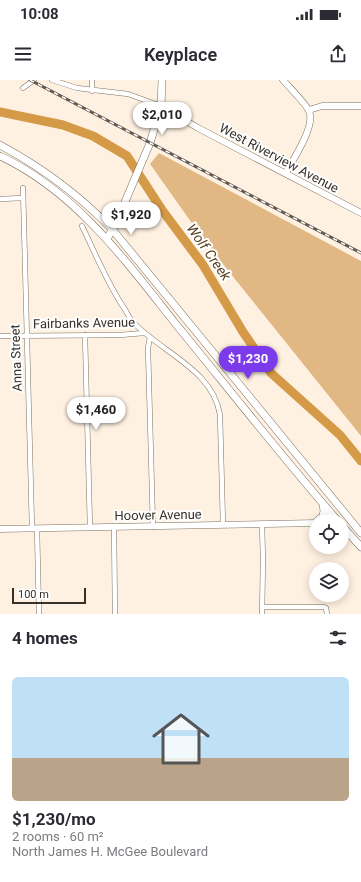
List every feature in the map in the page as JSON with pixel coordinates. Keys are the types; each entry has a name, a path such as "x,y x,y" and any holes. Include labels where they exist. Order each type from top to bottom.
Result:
{"main road":[{"path":"107,239 150,143 161,106 162,80"},
{"path":"0,145 41,169 59,182 82,200 112,229 345,514"},
{"path":"0,156 20,167 59,193 107,239 332,514"},
{"path":"323,504 323,514"},
{"path":"349,518 361,533"},
{"path":"349,533 361,546"}],"street":[{"path":"24,88 34,80"},
{"name":"West Riverview Avenue","path":"52,80 92,91 128,94 161,106 198,128 361,213"},
{"path":"92,80 92,91"},
{"path":"283,80 309,110 311,117 310,126 286,173"},
{"path":"309,110 322,106 361,106"},
{"name":"Anna Street","path":"23,188 34,528 39,614"},
{"path":"0,199 23,198"},
{"path":"82,226 119,300 131,319 144,333 159,343 202,378 212,390 220,415 223,524"},
{"name":"Fairbanks Avenue","path":"0,336 144,333"},
{"path":"85,335 90,528"},
{"path":"150,337 148,348 152,527"},
{"name":"Hoover Avenue","path":"0,529 152,527 309,522"},
{"path":"262,524 262,614"},
{"path":"114,527 115,614"},
{"path":"262,607 326,608 327,614"}],"shaded area":[{"path":"159,153 361,261 361,436 206,243 150,164"}],"waterway":[{"name":"Wolf Creek","path":"0,112 63,125 93,136 127,156 162,210 203,265 243,332 271,373 340,435 361,461"}],"railway":[{"path":"30,80 361,253"}]}
